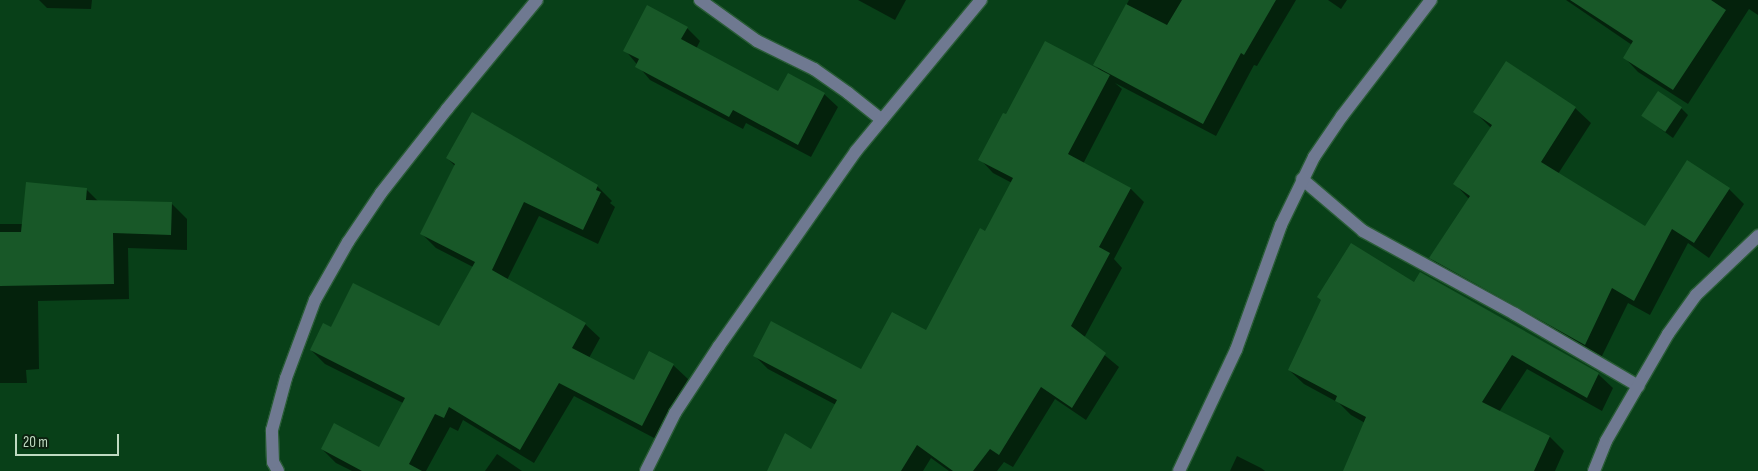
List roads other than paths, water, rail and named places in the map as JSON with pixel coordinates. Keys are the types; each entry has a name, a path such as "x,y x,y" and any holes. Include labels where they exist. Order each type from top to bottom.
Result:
{"street":[{"path":"278,471 273,462 272,430 286,378 315,300 348,242 382,194 510,31 537,0"},
{"path":"700,0 757,41 814,69 848,92 882,120"},
{"path":"646,471 675,413 719,346 856,151 981,0"},
{"path":"1179,471 1236,350 1281,225 1302,179 1314,157 1342,116 1432,0"},
{"path":"1302,179 1363,231 1515,314 1638,386"},
{"path":"1594,471 1606,441 1668,334 1696,296 1758,236"}]}
